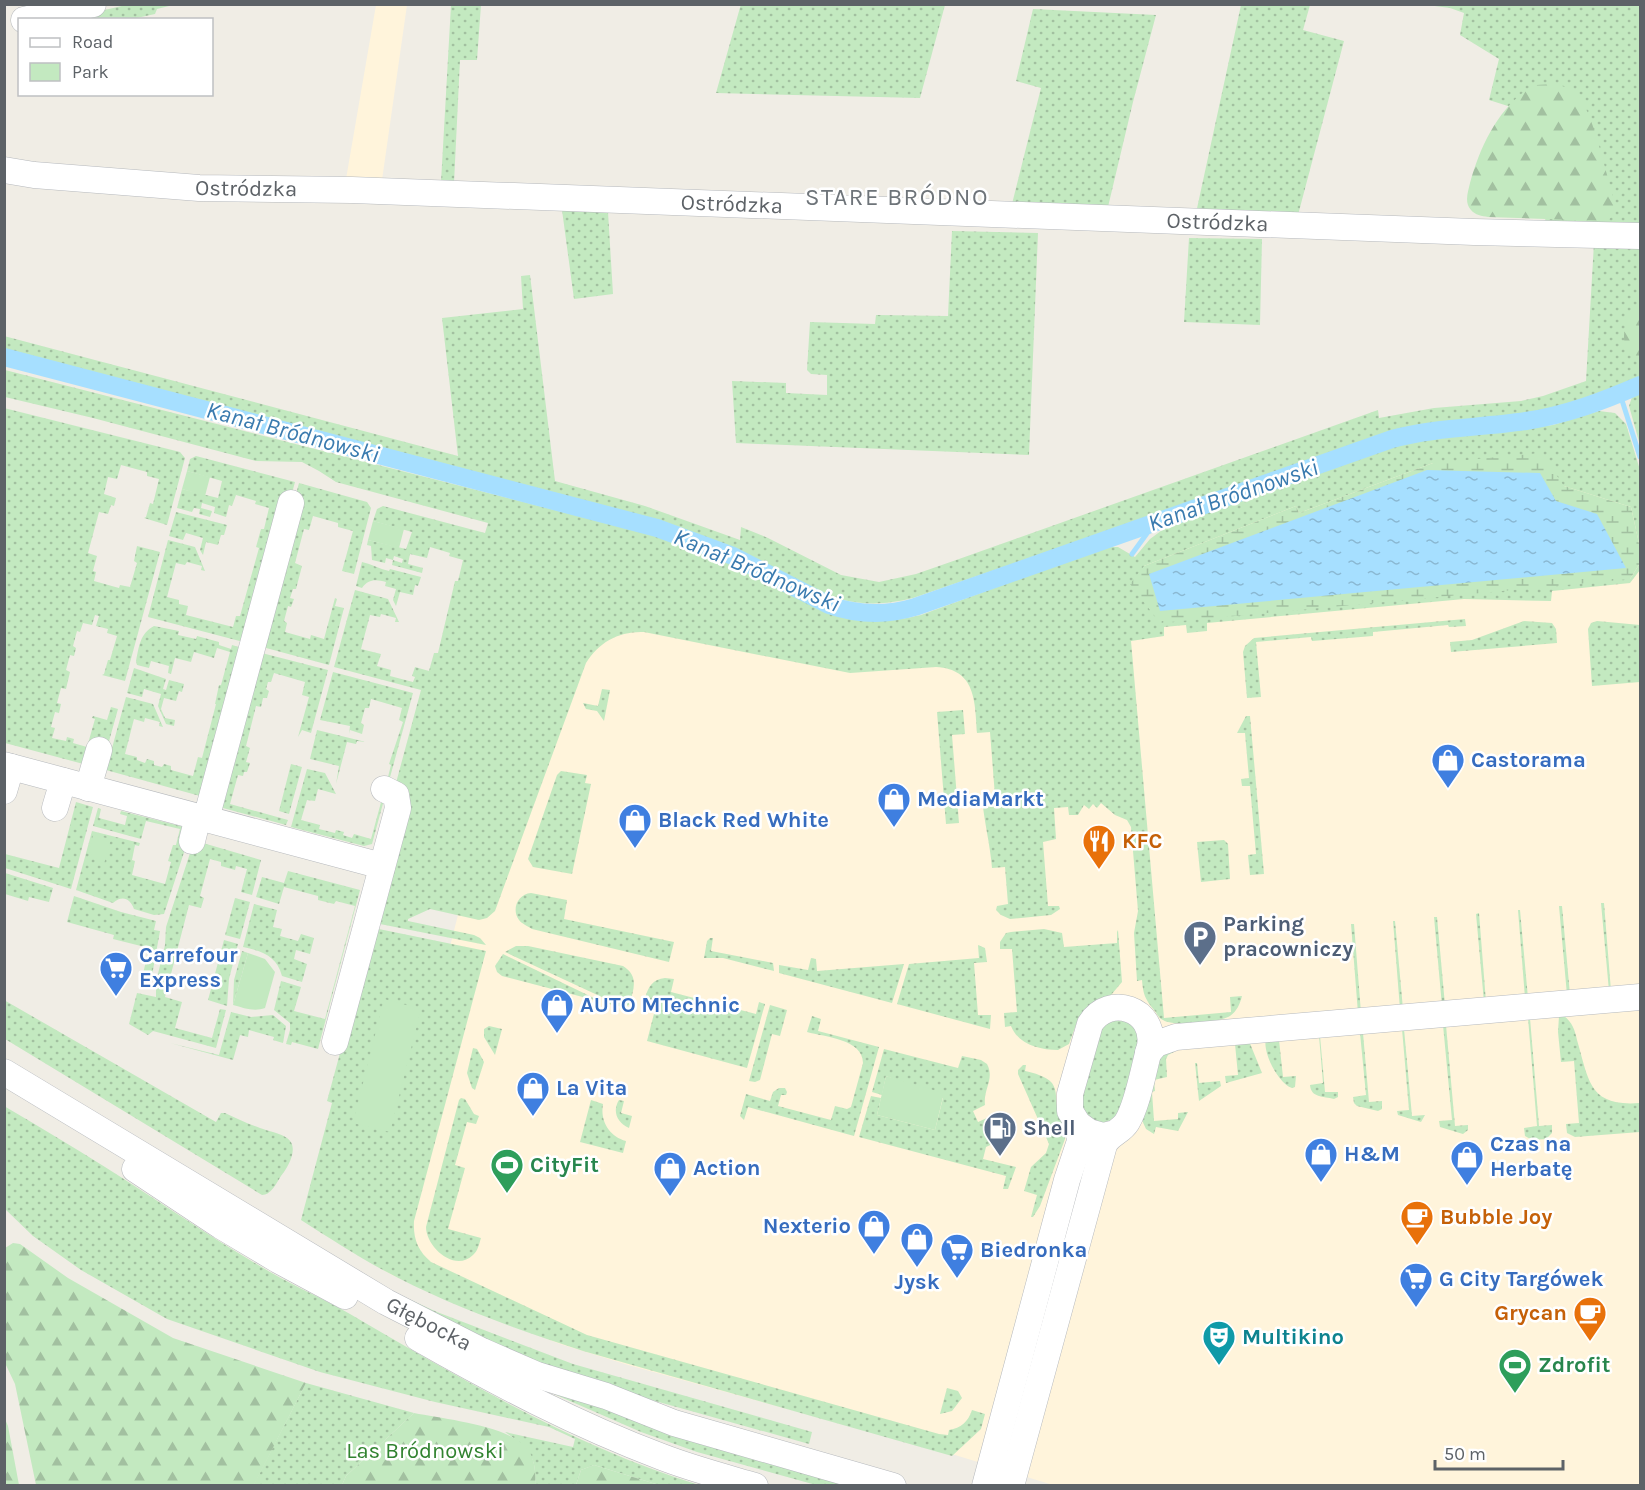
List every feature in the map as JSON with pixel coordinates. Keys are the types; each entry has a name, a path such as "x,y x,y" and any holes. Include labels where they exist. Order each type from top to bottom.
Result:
{"street":[{"path":"33,18 93,4"},
{"name":"Ostródzka","path":"4,170 34,175 199,188 352,190 1474,232 1641,236"},
{"path":"199,826 291,503"},
{"path":"88,788 99,750"},
{"path":"7,774 63,781 199,826 382,866"},
{"path":"55,808 63,781"},
{"path":"335,1042 398,805 396,795 384,789"},
{"path":"985,1485 1067,1180 1080,1141 1078,1124 1070,1111 1070,1094 1088,1030 1093,1019 1105,1010 1121,1007 1138,1014 1164,1036 1176,1037 1641,997"},
{"path":"1011,1485 1104,1145 1107,1139 1122,1128 1130,1115 1151,1039 1148,1024"},
{"path":"1148,1053 1156,1044 1176,1037"},
{"name":"Głębocka","path":"4,1072 386,1302 482,1351 537,1375 606,1396 674,1423 893,1485"},
{"name":"Głębocka","path":"4,1090 113,1155 196,1211 498,1382 639,1448 692,1468 755,1485"},
{"path":"1078,1124 1094,1134 1103,1136 1115,1133"}],"shaded area":[{"path":"376,5 407,5 382,180 346,179"},
{"path":"1559,432 1635,503 1640,526 1640,1485 1053,1485 955,1455 628,1365 560,1344 462,1306 392,1275 370,1262 550,552 834,629 971,618 1433,449"}],"green space":[{"path":"741,4 945,5 920,98 716,93"},
{"path":"126,5 173,5 157,9 155,14 137,18 71,18"},
{"path":"451,5 481,5 477,60 460,60 454,183 441,182"},
{"path":"1241,5 1310,5 1303,30 1344,41 1298,215 1196,213"},
{"path":"1427,5 1640,5 1640,228 1541,226 1571,180 1539,116 1489,100 1499,59 1460,35 1464,13 1450,8"},
{"path":"1033,9 1156,15 1107,211 1012,204 1041,88 1016,81"},
{"path":"1555,84 1568,88 1576,94 1590,117 1614,200 1615,211 1612,216 1603,221 1488,217 1474,213 1468,204 1468,193 1474,169 1491,130 1508,107 1529,88 1536,85"},
{"path":"562,210 608,212 613,294 574,299"},
{"path":"952,231 1038,233 1029,455 736,443 732,381 786,383 786,393 827,395 827,375 811,374 807,370 810,322 875,324 876,315 948,316"},
{"path":"1189,238 1262,239 1260,325 1184,322"},
{"path":"1594,243 1640,243 1640,379 1585,402 1566,407 1409,430 1381,437 913,598 887,603 864,603 824,594 734,549 650,519 5,351 4,336 458,456 442,318 523,309 521,276 530,275 555,481 645,506 740,540 741,527 841,575 879,582 916,574 1378,410 1379,418 1434,408 1521,401 1586,381"},
{"path":"1640,302 1640,360 1626,349 1624,331 1628,318"},
{"path":"5,370 649,534 719,558 828,613 851,619 874,621 921,615 1106,547 1118,547 1135,557 1150,539 1169,525 1397,446 1435,438 1553,425 1599,411 1615,413 1626,424 1640,470 1640,548 1631,507 1564,486 1433,463 1299,513 1296,506 1144,566 1630,579 1640,563 1640,570 1630,583 1552,591 1551,601 1464,599 1207,623 1207,631 1187,633 1186,625 1164,627 1164,636 1131,641 1164,1018 1231,1012 1230,997 1242,996 1235,1012 1216,1021 1177,1023 1163,1020 1147,999 1142,980 1137,981 1134,933 1138,911 1131,827 1127,820 1115,815 1101,803 1097,808 1093,804 1089,809 1084,805 1078,815 1069,815 1068,807 1054,808 1056,839 1043,842 1048,906 1059,906 1060,909 1051,915 1010,919 996,910 997,906 1008,904 1005,867 992,868 982,798 995,796 990,732 977,733 971,689 959,674 949,669 936,667 850,673 644,632 626,633 610,639 597,649 586,663 495,911 487,918 479,920 430,909 408,919 408,921 474,935 486,945 375,923 396,783 421,690 334,667 355,590 388,599 399,622 395,622 396,618 381,614 380,617 370,615 361,649 381,654 377,666 391,670 390,676 413,682 415,667 429,671 434,653 438,653 455,581 458,581 463,560 430,547 427,558 410,554 408,564 423,568 422,573 392,565 393,560 386,558 385,563 372,560 371,546 367,545 368,540 406,549 412,532 373,521 377,509 383,506 485,533 488,523 336,482 302,462 256,461 5,397","holes":["394,556 403,559 402,563 393,560"]},
{"path":"1640,389 1640,445 1629,406 1633,394"},
{"path":"4,408 180,452 185,458 167,525 144,518 150,503 153,504 159,479 147,476 147,472 121,465 117,479 108,477 104,494 116,498 108,514 99,512 88,553 97,556 93,571 96,572 94,581 119,588 120,585 130,587 137,563 134,561 137,546 160,552 125,681 102,675 110,660 117,636 107,633 108,629 96,626 99,616 95,615 92,625 83,623 80,632 77,631 73,646 76,648 74,656 70,655 66,670 70,672 66,689 61,688 57,703 61,704 59,713 55,712 51,727 55,728 52,738 66,741 67,737 74,739 73,743 87,747 95,719 92,718 93,716 107,720 111,707 118,709 106,752 87,765 5,743"},
{"path":"1541,453 1564,486 1631,507 1640,548 1640,563 1630,579 1160,623 1130,584 1144,566 1296,506 1299,513 1433,463"},
{"path":"196,456 295,482 251,644 148,617 168,540 195,547 205,571 201,570 202,566 187,562 185,565 176,563 167,597 179,600 179,604 188,606 186,615 233,627 236,616 240,616 259,548 256,547 261,529 264,529 269,508 236,495 232,506 229,505 226,517 214,513 215,507 202,503 201,508 212,511 210,517 199,514 200,509 194,508 192,512 177,508 182,489 218,498 222,481 187,471 190,459"},
{"path":"187,471 210,477 205,496 182,489"},
{"path":"299,483 367,502 371,508 354,574 342,571 353,531 338,527 338,523 313,516 309,530 304,529 295,563 302,566 296,589 293,589 290,598 294,599 291,607 288,606 284,621 287,623 285,632 310,639 311,635 324,639 335,598 337,599 335,606 344,608 329,665 255,645"},
{"path":"176,512 227,525 218,545 206,542 203,555 200,550 203,538 186,533 183,540 169,536"},
{"path":"373,521 404,529 399,548 368,540"},
{"path":"362,562 385,570 390,569 421,577 418,586 415,585 413,595 400,592 396,606 393,600 396,589 385,586 386,582 372,580 362,588 356,586"},
{"path":"1465,619 1466,626 1449,627 1448,625 1373,632 1373,636 1312,641 1311,637 1256,642 1261,697 1247,698 1243,652 1245,646 1254,638"},
{"path":"1524,621 1552,623 1556,629 1557,643 1451,652 1450,642 1472,640"},
{"path":"1597,621 1640,625 1640,682 1592,686 1588,629 1591,623"},
{"path":"154,626 179,631 178,635 196,639 197,636 219,642 219,645 231,649 232,645 249,650 200,796 106,770 126,697 153,704 163,727 159,726 160,722 145,718 144,722 134,719 125,754 137,757 137,760 145,763 147,759 154,761 154,765 171,766 171,770 193,776 198,757 202,758 219,685 221,685 230,652 217,648 214,658 194,652 191,662 175,658 171,674 168,673 169,666 151,661 149,668 137,665 141,641 146,632"},
{"path":"254,651 328,670 311,733 302,730 298,737 309,697 302,695 305,682 274,673 266,689 269,691 267,698 263,698 261,707 256,706 246,746 250,748 246,762 250,763 243,776 238,775 230,804 288,820 286,825 212,805"},
{"path":"134,668 166,679 163,689 166,690 169,680 184,684 176,701 164,698 161,709 165,718 175,720 174,726 166,724 158,706 161,694 144,689 142,697 127,693"},
{"path":"333,672 413,693 389,781 387,781 391,765 389,764 403,722 399,720 402,708 371,699 369,708 365,708 361,723 364,725 362,734 350,730 349,734 350,726 320,720"},
{"path":"602,689 610,690 604,721 597,711 586,709 583,703 598,706"},
{"path":"963,710 965,734 952,735 959,823 946,824 937,712"},
{"path":"1246,716 1250,716 1264,874 1250,875 1248,855 1256,854 1250,786 1242,786 1241,779 1249,778 1245,733 1237,733"},
{"path":"317,730 366,742 357,741 356,744 347,742 336,784 339,766 310,759"},
{"path":"291,764 302,767 289,814 279,811"},
{"path":"307,769 325,773 336,794 318,789 315,801 307,800 301,820 320,825 319,829 335,833 336,830 344,832 343,835 352,838 354,834 371,839 383,795 385,796 372,844 364,846 291,827"},
{"path":"561,771 587,775 585,783 591,784 572,874 533,867 528,859 557,775"},
{"path":"76,802 93,807 71,889 5,868 5,854 59,868"},
{"path":"98,808 101,809 99,818 125,825 127,816 120,814 121,811 184,827 187,843 164,914 154,915 134,909 130,902 123,898 113,903 76,890 92,831 140,843 139,846 135,845 132,875 165,884 171,862 168,861 173,845 176,845 180,829 146,821 141,839 93,826"},
{"path":"93,835 111,839 104,864 89,852"},
{"path":"1224,840 1228,844 1230,879 1201,882 1197,842"},
{"path":"203,843 261,860 252,895 241,892 247,869 236,866 235,870 221,866 221,862 210,859 200,896 204,898 201,908 189,905 165,997 182,1002 175,1028 212,1038 220,1009 226,1010 216,1048 153,1031 148,1035 129,1024 137,993 156,997 156,982 165,945 166,927 192,847"},
{"path":"288,871 360,890 318,1049 292,1042 291,1045 286,1044 290,1023 274,1010 281,981 301,987 294,1011 325,1019 355,906 336,901 334,904 318,900 318,896 284,887 279,904 256,897 262,877 284,883"},
{"path":"5,873 53,888 49,902 29,897 28,901 5,894"},
{"path":"531,893 567,900 564,919 674,942 669,962 532,929 520,921 516,911 519,899"},
{"path":"74,896 156,921 154,930 160,931 151,981 142,978 149,948 113,939 114,935 67,922"},
{"path":"235,898 250,902 240,939 225,935"},
{"path":"1601,903 1604,903 1611,991 1609,991"},
{"path":"254,904 277,910 273,927 282,929 280,936 298,941 301,934 314,938 310,954 296,950 294,959 307,964 302,982 282,976 280,969 268,955 243,947"},
{"path":"1559,906 1562,906 1570,995 1567,995"},
{"path":"1518,910 1520,910 1528,998 1525,998"},
{"path":"1479,913 1486,1002 1484,1002 1476,914"},
{"path":"1434,917 1437,917 1445,1005 1442,1006"},
{"path":"1393,921 1395,921 1403,1009 1400,1009"},
{"path":"1351,924 1354,924 1361,1013 1358,1013"},
{"path":"374,928 486,951 414,1221 417,1244 431,1262 587,1335 939,1434 948,1435 949,1430 957,1428 966,1421 972,1410 985,1414 981,1429 952,1456 583,1351 506,1325 431,1294 373,1264 301,1220 332,1103 327,1101"},
{"path":"1044,929 1062,933 1064,947 1117,943 1118,930 1122,982 1111,995 1098,999 1086,1009 1077,1022 1069,1044 1058,1050 1030,1045 1014,1032 1011,1026 1005,1027 1004,1013 1017,1012 1012,949 1000,949 1000,942 1006,933"},
{"path":"713,938 711,951 773,963 774,971 723,958 704,958 707,941"},
{"path":"224,940 238,944 229,979 227,1006 208,1000"},
{"path":"978,945 985,948 987,962 974,963 978,1015 991,1015 990,1029 897,1004 909,964 979,958"},
{"path":"516,946 528,946 623,966 631,974 634,983 629,1005 623,1007 609,1004 606,999 505,952"},
{"path":"242,951 248,953 233,1005 234,980"},
{"path":"248,953 265,959 275,972 265,1008 257,1010 233,1005"},
{"path":"503,954 598,1001 502,976 497,972 495,966"},
{"path":"811,958 816,959 817,971 904,964 892,1003 779,973 779,965 808,970"},
{"path":"665,978 674,979 671,992 756,1014 759,1002 765,1004 747,1068 647,1041 657,1002 645,998 652,984"},
{"path":"384,999 421,1009 390,1132 353,1123"},
{"path":"4,1000 216,1122 221,1113 225,1113 284,1136 293,1146 292,1157 287,1168 273,1188 262,1195 5,1039"},
{"path":"770,1005 787,1010 780,1036 772,1034 760,1080 749,1081"},
{"path":"231,1012 251,1017 273,1015 286,1026 283,1043 273,1040 274,1037 249,1030 248,1037 240,1035 233,1060 170,1043 219,1055"},
{"path":"812,1016 821,1019 818,1031 879,1047 854,1136 748,1107 744,1120 740,1116 746,1094 770,1101 773,1092 779,1088 785,1088 787,1092 786,1095 781,1095 778,1106 831,1120 835,1106 847,1109 851,1107 863,1063 861,1055 857,1049 842,1040 807,1032"},
{"path":"1559,1016 1564,1016 1573,1026 1589,1079 1601,1096 1610,1101 1640,1103 1640,1132 1575,1137 1567,1133 1566,1124 1579,1123 1574,1061 1561,1062"},
{"path":"1528,1018 1530,1018 1539,1126 1552,1125 1552,1133 1546,1139 1532,1140 1525,1136 1524,1128 1537,1126"},
{"path":"1127,1020 1141,1034 1123,1108 1115,1118 1103,1123 1087,1114 1081,1100 1100,1030 1109,1021"},
{"path":"1443,1025 1446,1025 1455,1126 1468,1125 1468,1130 1463,1134 1440,1127 1439,1121 1452,1120"},
{"path":"489,1026 502,1029 495,1055 484,1037 484,1029"},
{"path":"1402,1029 1404,1029 1412,1116 1425,1115 1421,1122 1398,1115 1397,1111 1409,1110"},
{"path":"1360,1033 1363,1033 1369,1102 1382,1101 1382,1109 1378,1111 1357,1106 1354,1103 1353,1097 1366,1095"},
{"path":"1319,1036 1325,1092 1338,1092 1338,1097 1334,1099 1318,1096 1310,1085 1323,1083"},
{"path":"1266,1038 1279,1040 1283,1077 1296,1076 1295,1087 1292,1088 1281,1080 1272,1066 1266,1051"},
{"path":"1249,1041 1262,1073 1226,1083 1225,1076 1238,1075 1235,1044"},
{"path":"1174,1045 1174,1052 1166,1059 1167,1077 1154,1080 1155,1091 1152,1092 1154,1121 1178,1119 1178,1113 1188,1112 1178,1131 1156,1127 1154,1134 1146,1129 1140,1116 1155,1063"},
{"path":"473,1048 477,1049 484,1062 475,1090 472,1088 467,1073"},
{"path":"884,1049 958,1068 962,1056 981,1060 987,1064 990,1074 985,1105 973,1111 978,1122 987,1118 997,1139 1001,1140 986,1147 983,1159 1016,1167 1008,1189 1003,1189 1006,1176 859,1137 871,1096 881,1098 877,1115 935,1130 943,1098 886,1076 882,1095 872,1092"},
{"path":"1195,1063 1197,1063 1199,1083 1220,1081 1221,1086 1199,1101"},
{"path":"1026,1065 1025,1071 1043,1077 1052,1083 1058,1111 1066,1132 1040,1206 1033,1217 1031,1217 1037,1195 1024,1191 1031,1167 1046,1153 1049,1144 1018,1074 1018,1070"},
{"path":"886,1076 940,1092 943,1097 935,1130 877,1115"},
{"path":"461,1098 465,1099 474,1114 479,1116 476,1124 467,1122 455,1165 465,1168 448,1229 481,1238 475,1253 466,1260 458,1261 450,1259 436,1249 427,1235 426,1227"},
{"path":"591,1100 603,1104 604,1122 610,1132 626,1141 623,1153 580,1142"},
{"path":"619,1100 624,1101 621,1113 632,1116 629,1128 621,1123 617,1116 616,1108"},
{"path":"4,1106 93,1159 249,1259 477,1387 608,1451 699,1485 659,1485 594,1465 581,1470 576,1485 535,1485 534,1466 529,1453 505,1432 573,1447 575,1439 549,1427 435,1402 320,1372 167,1319 81,1270 33,1236 5,1209"},
{"path":"13,1243 20,1244 68,1278 173,1338 306,1383 254,1485 36,1485 15,1384 5,1363 5,1248"},
{"path":"387,1289 437,1312 573,1364 812,1432 809,1444 566,1376 493,1348"},
{"path":"306,1383 414,1413 346,1476 342,1485 253,1486"},
{"path":"947,1388 958,1391 962,1398 952,1411 940,1414"},
{"path":"547,1391 859,1485 816,1485 697,1452 641,1432"},
{"name":"Las Bródnowski","path":"414,1413 489,1428 515,1439 525,1446 531,1455 535,1470 535,1485 342,1485 346,1476"},
{"path":"5,1419 8,1426 19,1485 5,1485"},
{"path":"594,1465 659,1485 576,1485 581,1470"}],"water":[{"path":"1427,470 1540,473 1556,501 1597,514 1626,568 1160,611 1149,574"}],"waterway":[{"name":"Kanał Bródnowski","path":"4,357 657,528 733,556 829,605 850,611 872,613 893,612 915,607 1392,439 1425,432 1509,423 1555,415 1584,407 1640,385"},
{"path":"1620,394 1640,457"},
{"path":"1132,554 1148,532 1164,519"}],"place":[{"name":"Castorama","path":"1448,789"},
{"name":"MediaMarkt","path":"894,828"},
{"name":"Black Red White","path":"635,849"},
{"name":"KFC","path":"1099,870"},
{"name":"Parking pracowniczy","path":"1200,966"},
{"name":"Carrefour Express","path":"116,997"},
{"name":"AUTO MTechnic","path":"557,1034"},
{"name":"La Vita","path":"533,1117"},
{"name":"Shell","path":"1000,1157"},
{"name":"H&M","path":"1321,1183"},
{"name":"Czas na Herbatę","path":"1467,1186"},
{"name":"CityFit","path":"507,1194"},
{"name":"Action","path":"670,1197"},
{"name":"Bubble Joy","path":"1417,1246"},
{"name":"Nexterio","path":"874,1255"},
{"name":"Jysk","path":"917,1268"},
{"name":"Biedronka","path":"957,1279"},
{"name":"G City Targówek","path":"1416,1308"},
{"name":"Grycan","path":"1590,1342"},
{"name":"Multikino","path":"1219,1366"},
{"name":"Zdrofit","path":"1515,1394"}],"district":[{"name":"STARE BRÓDNO","path":"897,197"}]}
